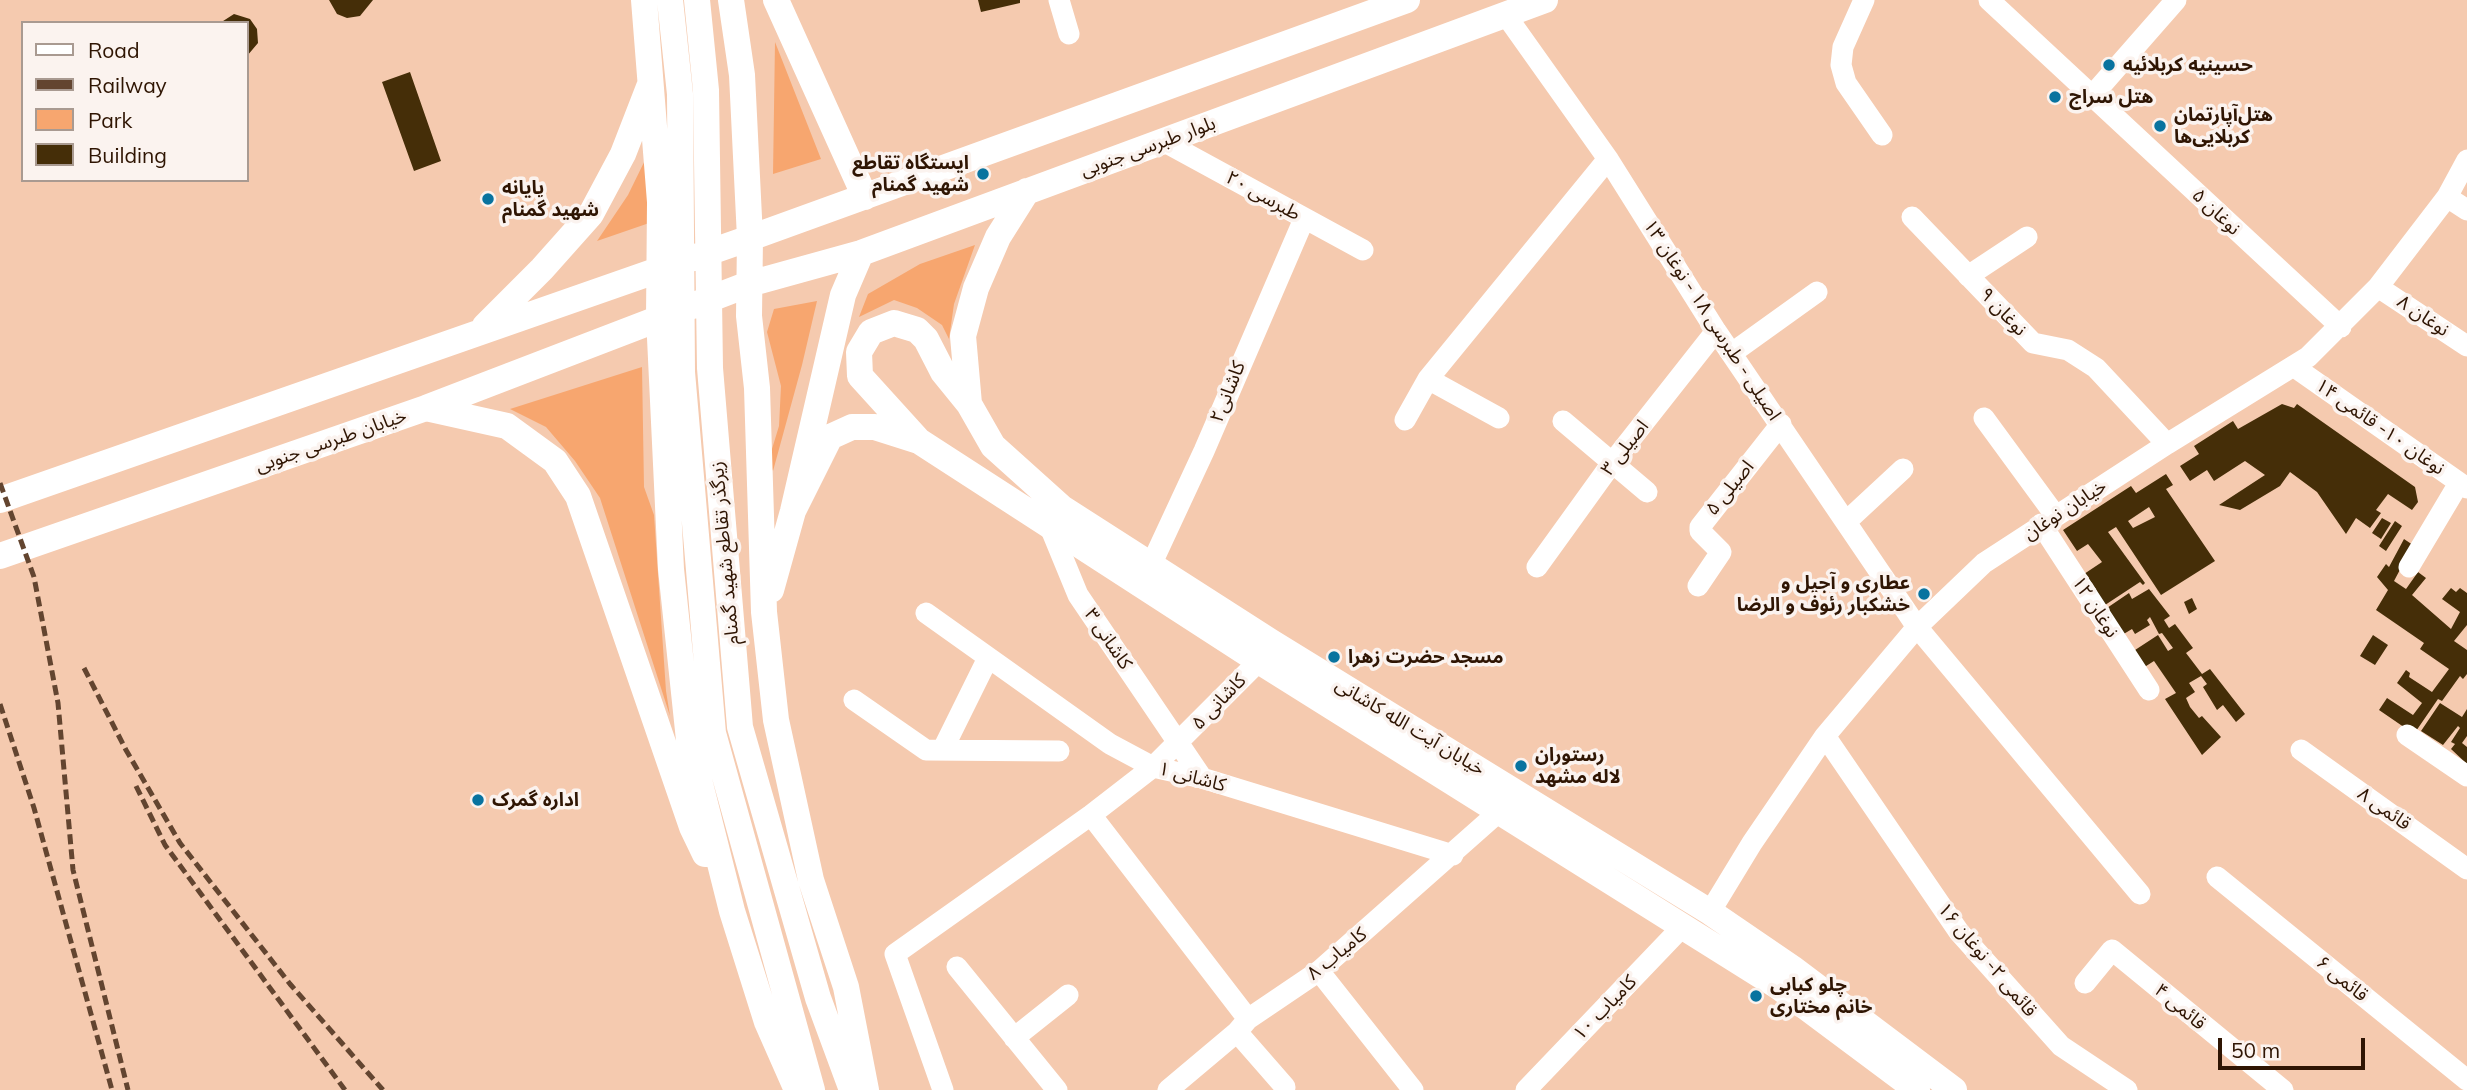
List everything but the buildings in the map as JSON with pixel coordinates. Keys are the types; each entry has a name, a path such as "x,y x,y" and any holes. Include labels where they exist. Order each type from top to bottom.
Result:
{"main road":[{"path":"645,0 666,265 671,569 689,740 732,911 768,1022 797,1090"},
{"name":"زیرگذر تقاطع شهید گمنام","path":"670,0 680,94 682,372 713,733 812,1090"},
{"name":"زیرگذر تقاطع شهید گمنام","path":"697,0 706,90 710,369 740,727 806,959 852,1090"},
{"path":"731,0 742,75 744,286 757,388 764,612 779,734 811,880 846,987 866,1090"},
{"path":"776,0 865,197"},
{"path":"0,500 666,265 744,240 1407,0"},
{"name":"بلوار طبرسی جنوبی","path":"744,286 861,253 1545,0"},
{"path":"479,331 542,269 591,214 623,155 652,79"},
{"name":"خیابان آیت الله کاشانی","path":"1027,191 998,237 976,288 963,336 970,404 993,446 1062,508 1271,642 1710,912 1792,968 1954,1090"},
{"path":"764,612 793,511 843,295 861,253"},
{"name":"خیابان طبرسی جنوبی","path":"0,556 426,408 744,286"},
{"path":"919,441 860,376 859,352 871,332 894,323 917,330 926,339 943,372 970,404"},
{"path":"426,408 507,426 555,461 578,496 692,827 732,911"},
{"name":"خیابان آیت الله کاشانی","path":"793,511 830,437 852,427 874,427 919,441 1259,661 1501,810 1779,987 1917,1090"}],"street":[{"path":"1059,0 1069,34"},
{"path":"1864,0 1843,47 1841,65 1846,83 1882,135"},
{"name":"نوغان ۵","path":"1989,0 2341,327"},
{"path":"2091,97 2176,0"},
{"name":"اصیلی - طبرسی ۱۸ - نوغان ۱۳","path":"1505,14 1608,159 1716,331 1848,520 1917,626 2140,894"},
{"name":"طبرسی ۲۰","path":"1163,141 1363,250"},
{"path":"1405,421 1428,379 1608,159"},
{"name":"خیابان نوغان","path":"1710,912 1752,843 1825,736 1917,626 1983,563 2308,357 2341,327 2378,287 2447,197 2467,160"},
{"path":"2447,197 2467,210"},
{"name":"نوغان ۹","path":"1912,217 2033,343 2068,350 2096,368 2167,444"},
{"name":"کاشانی۲","path":"1151,565 1204,451 1304,219"},
{"path":"1968,276 2027,237"},
{"name":"نوغان ۸","path":"2378,287 2467,346"},
{"path":"1732,353 1817,292"},
{"name":"اصیلی ۳","path":"1537,567 1612,463 1716,331"},
{"name":"نوغان ۱۰- قائمی ۱۴","path":"2293,366 2463,486"},
{"path":"1428,379 1499,418"},
{"name":"نوغان ۱۲","path":"1984,418 2149,690"},
{"path":"1563,421 1647,492"},
{"name":"اصیلی ۵","path":"1699,586 1720,552 1700,531 1700,527 1781,424"},
{"path":"1848,520 1903,469"},
{"path":"2409,567 2463,486"},
{"name":"کاشانی ۳","path":"1050,527 1078,595 1202,778"},
{"name":"کاشانی ۱","path":"926,613 1110,744 1153,767 1202,778 1453,855"},
{"path":"943,749 988,659"},
{"name":"کاشانی ۵","path":"943,1090 895,954 1091,815 1153,767 1179,744 1259,661"},
{"path":"854,699 926,750 1059,751"},
{"path":"2407,735 2467,776"},
{"name":"قائمی ۲- نوغان ۱۶","path":"1825,736 1959,932 2061,1046 2127,1090"},
{"name":"قائمی ۸","path":"2301,750 2467,869"},
{"name":"کامیاب ۸","path":"1168,1090 1243,1026 1319,971 1501,810"},
{"path":"1091,815 1285,1087"},
{"name":"قائمی ۶","path":"2217,877 2467,1080"},
{"name":"کامیاب ۱۰","path":"1526,1090 1684,926"},
{"name":"قائمی ۴","path":"2085,983 2112,950 2283,1090"},
{"path":"957,967 1057,1090"},
{"path":"1319,971 1413,1090"},
{"path":"1014,1038 1068,995"}],"green space":[{"path":"775,42 821,159 773,174"},
{"path":"650,150 655,221 597,241 628,195"},
{"path":"975,245 954,304 949,339 942,325 917,308 894,300 859,317 868,294 920,264"},
{"path":"817,301 773,471 768,462 779,426 781,386 767,332 774,309"},
{"path":"642,367 644,487 654,515 670,716 600,498 575,461 546,427 510,409"}],"railway":[{"path":"0,483 34,577 58,703 73,870 128,1090"},
{"path":"84,668 126,750 180,843 290,984 383,1090"},
{"path":"0,704 34,808 112,1090"},
{"path":"136,786 165,845 345,1090"}],"place":[{"name":"حسینیه کربلائیه","path":"2109,65"},
{"name":"هتل سراج","path":"2055,97"},
{"name":"هتل‌آپارتمان کربلایی‌ها","path":"2160,126"},
{"name":"ایستگاه تقاطع شهید گمنام","path":"983,174"},
{"name":"پایانه شهید گمنام","path":"488,199"},
{"name":"عطاری و آجیل و خشکبار رئوف و الرضا","path":"1924,594"},
{"name":"مسجد حضرت زهرا","path":"1334,657"},
{"name":"رستوران لاله مشهد","path":"1521,766"},
{"name":"اداره گمرک","path":"478,800"},
{"name":"چلو کبابی خانم مختاری","path":"1756,996"}]}
